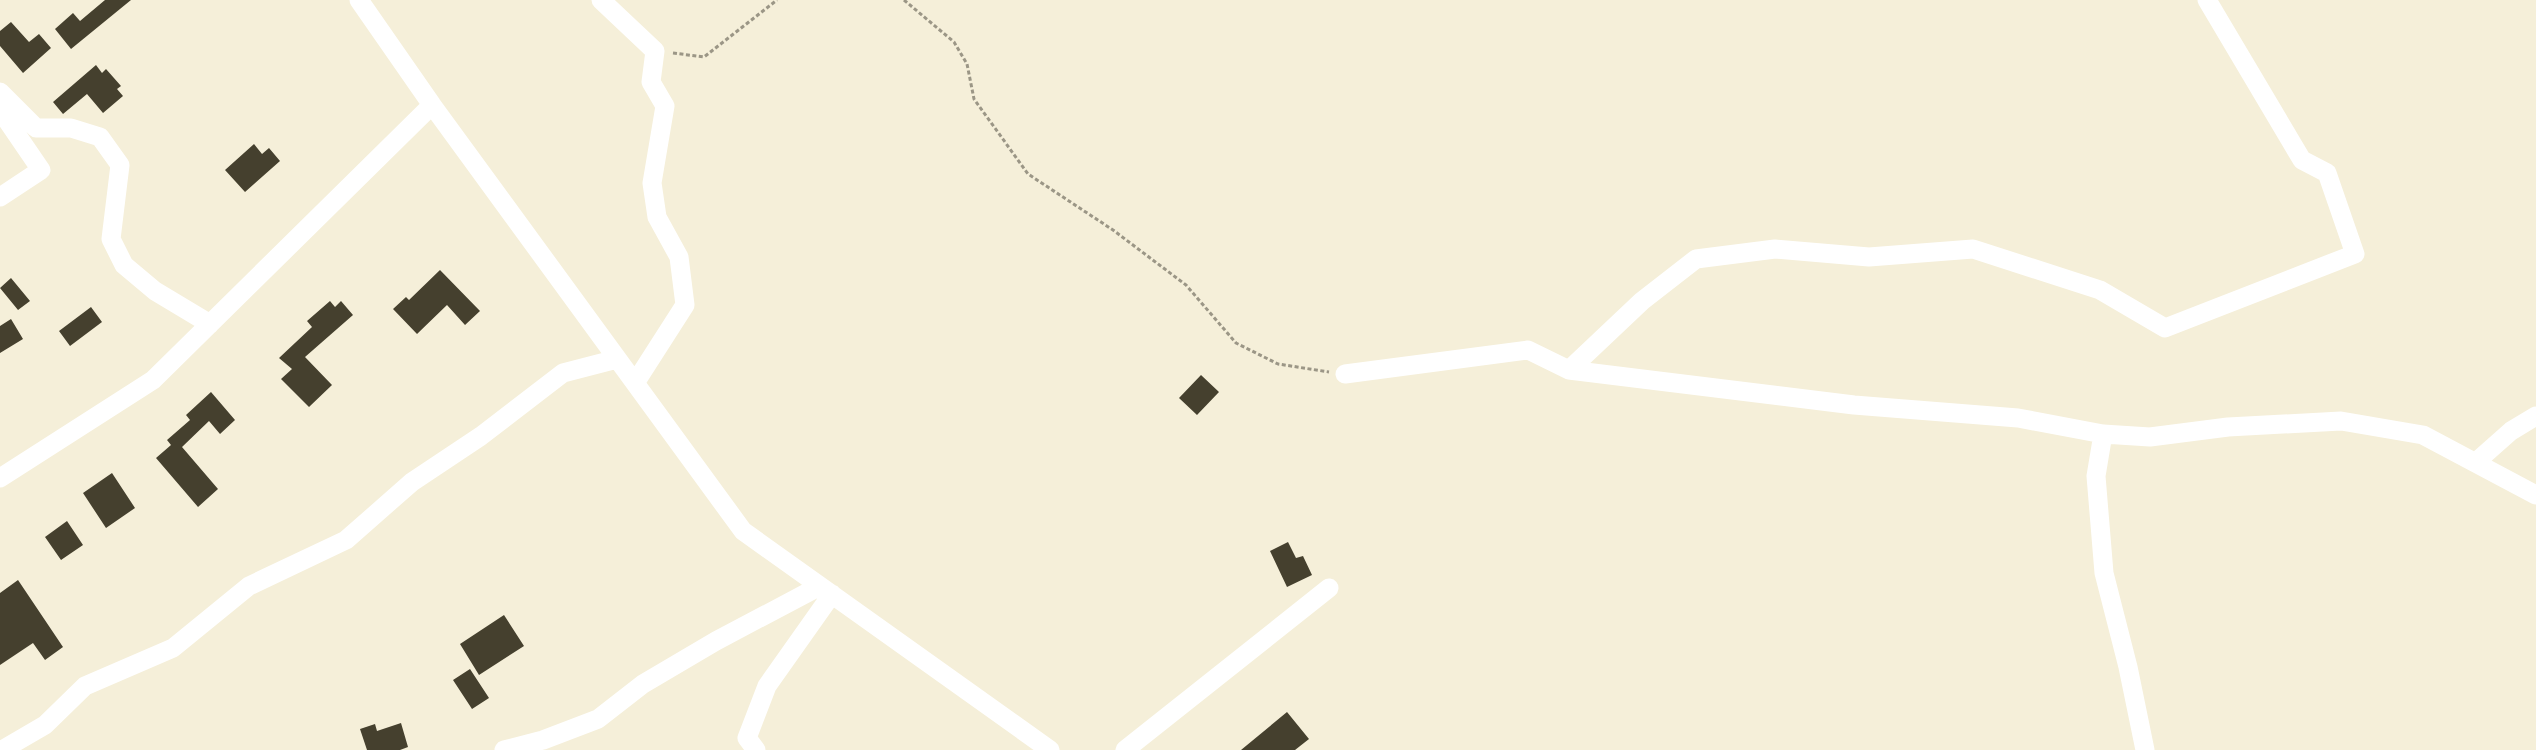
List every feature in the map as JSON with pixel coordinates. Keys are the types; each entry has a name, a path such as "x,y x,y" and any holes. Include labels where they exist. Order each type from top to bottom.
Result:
{"street":[{"path":"359,0 432,105 744,531 1050,750"},
{"path":"601,0 655,51 651,82 665,106 652,183 658,216 679,256 685,305 635,382"},
{"path":"1569,370 1642,301 1696,259 1775,249 1869,257 1974,250 2100,290 2164,328 2355,254 2326,174 2302,160 2207,0"},
{"path":"0,92 36,128 71,128 100,137 120,165 111,239 124,265 155,291 210,324"},
{"path":"0,478 153,380 432,105"},
{"path":"0,110 41,170 0,197"},
{"path":"1345,374 1528,350 1569,370 1844,404 2018,418 2102,434 2150,437 2228,427 2341,421 2423,435 2536,496"},
{"path":"2,750 45,725 85,686 173,648 249,586 346,540 412,482 481,436 562,372 617,359"},
{"path":"2476,462 2511,431 2536,416"},
{"path":"2102,434 2096,476 2104,573 2128,667 2145,750"},
{"path":"1124,750 1329,588"},
{"path":"504,750 543,740 598,719 643,684 716,640 826,590"},
{"path":"756,750 747,738 767,686 826,590"}],"path":[{"path":"655,51 704,57 777,0"},
{"path":"904,0 954,42 967,64 974,99 1028,174 1113,230 1186,285 1236,343 1278,364 1345,374"}],"building":[{"path":"105,0 131,0 71,49 55,29 73,13 80,21"},
{"path":"11,22 29,42 39,34 51,48 23,73 0,46 0,31"},
{"path":"96,65 102,73 106,69 121,86 117,89 123,96 103,113 87,94 63,114 53,102"},
{"path":"254,144 262,154 269,148 280,161 245,192 225,170"},
{"path":"440,270 480,311 465,325 447,305 417,334 393,309 406,297 409,300"},
{"path":"11,278 30,301 18,310 0,288"},
{"path":"330,301 335,307 341,301 353,315 305,357 332,385 309,407 281,379 292,369 279,358 312,327 307,321"},
{"path":"91,307 102,322 70,346 59,331"},
{"path":"11,319 23,339 0,353 0,326"},
{"path":"1201,375 1219,392 1197,415 1179,398"},
{"path":"211,392 235,420 220,434 209,421 182,447 218,489 198,507 156,458 171,445 167,440 190,420 186,415"},
{"path":"112,473 135,508 106,528 83,493"},
{"path":"67,521 83,545 61,560 45,537"},
{"path":"1288,542 1296,558 1303,556 1312,575 1287,587 1270,551"},
{"path":"18,580 63,647 45,660 33,643 0,665 0,593"},
{"path":"504,615 524,646 479,675 460,644"},
{"path":"470,669 489,698 472,709 453,680"},
{"path":"1287,712 1309,739 1295,750 1241,750"},
{"path":"401,723 408,747 400,750 367,750 360,729 375,724 377,731"}]}
